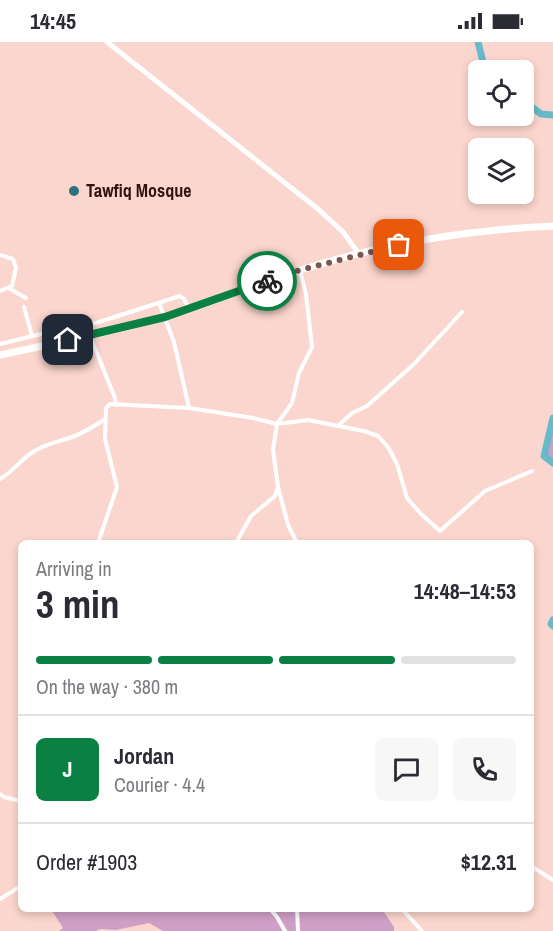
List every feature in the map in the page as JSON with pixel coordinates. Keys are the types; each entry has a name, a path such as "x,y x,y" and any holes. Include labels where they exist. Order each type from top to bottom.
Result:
{"highway":[{"path":"0,355 165,317 300,270 359,254 439,236 553,226"}],"street":[{"path":"107,42 318,208 336,224 359,254"},
{"path":"0,255 8,256 15,263 16,268 12,286 0,291"},
{"path":"296,540 288,525 273,459 277,424 292,403 299,373 312,347 306,294 300,270"},
{"path":"9,288 26,298"},
{"path":"0,344 96,323 180,296 189,309"},
{"path":"159,303 181,370 189,408"},
{"path":"24,308 32,336"},
{"path":"338,425 352,413 367,406 414,364 462,312"},
{"path":"90,335 116,405"},
{"path":"99,540 117,487 105,439 105,418 108,405 189,408 277,424 308,420 338,425 378,436 388,447 397,464 407,498 440,531 485,491 532,471"},
{"path":"0,479 11,473 33,452 51,442 72,437 89,429 105,418"},
{"path":"238,540 251,516 275,496 278,487"},
{"path":"0,794 18,800"},
{"path":"534,868 553,880"},
{"path":"0,899 18,888"},
{"path":"273,912 285,931"},
{"path":"297,912 298,931"},
{"path":"405,912 422,931"}],"shaded area":[{"path":"553,418 553,463 544,456"},
{"path":"53,912 384,912 394,927 394,931 163,931 149,923 116,930 59,931 63,928"}],"waterway":[{"path":"478,42 482,60"},
{"path":"534,109 541,114 553,115"},
{"path":"553,418 544,456 553,463"},
{"path":"553,620 551,624 553,626"}],"way so far":[{"path":"267,281 300,270 399,245"}],"place":[{"name":"Tawfiq Mosque","path":"74,191"}],"route":[{"path":"68,340 165,317 267,281"}]}
